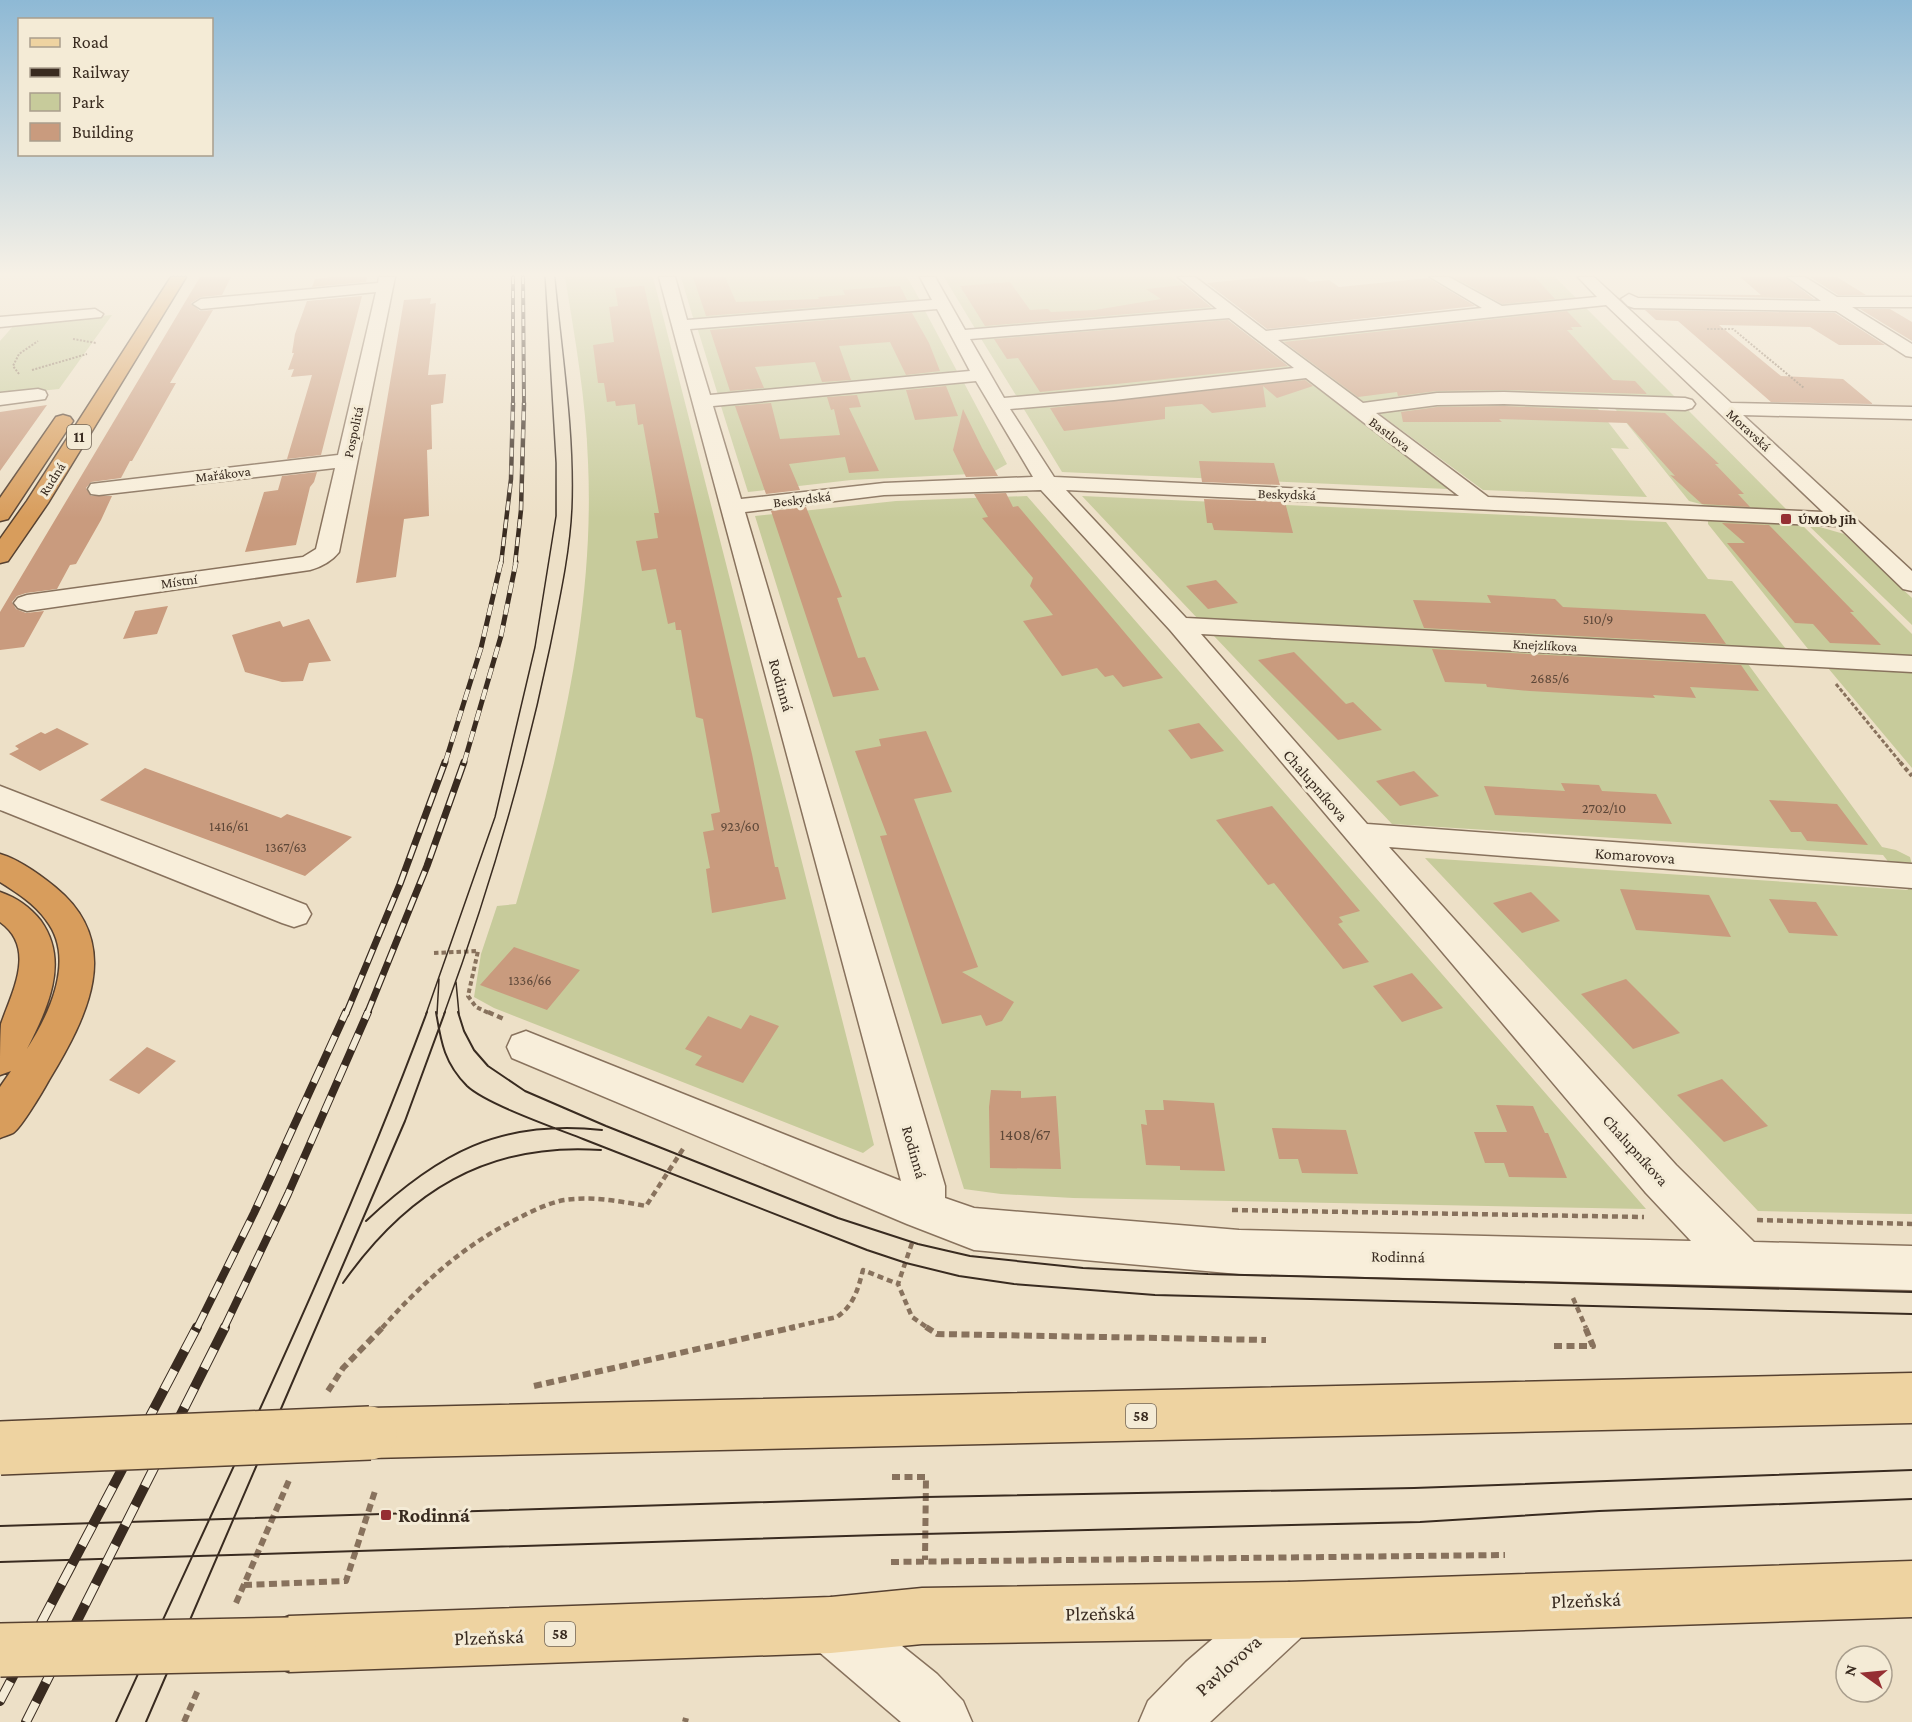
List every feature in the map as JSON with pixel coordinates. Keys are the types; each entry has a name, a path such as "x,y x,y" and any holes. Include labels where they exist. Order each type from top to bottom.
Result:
{"highway":[{"name":"Rudná","path":"0,556 37,503 129,357"},
{"name":"Rudná","path":"0,514 76,402"},
{"path":"0,866 31,886 60,912 74,939 78,966 67,1009 46,1053 0,1120"},
{"path":"0,905 11,910 25,924 35,942 39,962 30,1002 18,1029 0,1059"}],"main road":[{"name":"58","path":"0,1448 370,1433 1912,1398"},
{"name":"Plzeňská","path":"0,1650 289,1644 831,1625 922,1616 1290,1610 1912,1589"}],"street":[{"name":"Pospolitá","path":"327,552 369,357"},
{"name":"Rodinná","path":"690,357 924,1186 922,1210 974,1229 1239,1252 1912,1268"},
{"name":"Chalupníkova","path":"973,357 998,404 1047,483 1179,625 1358,834 1661,1179 1744,1264"},
{"name":"Bastlova","path":"1289,357 1481,502"},
{"name":"Moravská","path":"1679,357 1732,402 1844,520 1912,584"},
{"path":"998,404 1114,394 1307,372"},
{"path":"702,401 982,375"},
{"path":"0,399 38,395"},
{"path":"1358,410 1437,399 1504,398 1685,404"},
{"path":"1732,402 1754,410 1912,413"},
{"name":"Mařákova","path":"99,489 347,460"},
{"name":"Beskydská","path":"732,507 884,489 1047,483 1844,520"},
{"name":"Místní","path":"27,603 310,562 327,552"},
{"name":"Knejzlíkova","path":"1179,625 1912,664"},
{"path":"0,796 14,804 294,914"},
{"name":"Komarovova","path":"1358,834 1912,876"},
{"path":"526,1047 922,1210"},
{"name":"Pavlovova","path":"1169,1722 1207,1683 1290,1610"},
{"path":"831,1625 916,1695 942,1722"}],"path":[{"path":"17,357 13,366 19,374"},
{"path":"10,377 76,357"},
{"path":"1767,357 1833,411"},
{"path":"1816,659 1912,776"},
{"path":"434,953 478,951"},
{"path":"646,1206 703,1119"},
{"path":"922,1210 898,1284 912,1317 937,1334 1266,1340"},
{"path":"1230,1210 1539,1214 1912,1224"},
{"path":"495,1430 520,1389 837,1317 847,1311 855,1300 863,1270 898,1284"},
{"path":"892,1477 926,1477 925,1560"},
{"path":"244,1585 346,1581 375,1491"},
{"path":"891,1562 1505,1555"}],"green space":[{"path":"0,357 82,357 59,389 0,395"},
{"path":"577,357 673,357 874,1145 863,1153 494,1008 474,997 481,954 497,906 516,904 546,796 570,686 586,575 589,518 587,439"},
{"path":"706,357 950,357 958,373 718,395"},
{"path":"993,357 1277,357 1291,368 1111,390 1017,397"},
{"path":"1304,357 1635,357 1677,399 1413,397 1365,403"},
{"path":"1302,376 1448,489 1062,472 1022,406"},
{"path":"963,381 1007,464 991,473 851,480 748,492 720,403"},
{"path":"1451,403 1595,405 1629,449 1611,448 1647,497 1483,490 1377,412"},
{"path":"1612,405 1686,408 1787,510 1708,506 1689,501"},
{"path":"1027,496 1646,1209 1073,1198 1001,1194 964,1189 755,516 896,501"},
{"path":"1082,496 1666,522 1708,579 1732,581 1786,649 1198,619"},
{"path":"1708,519 1798,521 1912,634 1912,659 1812,654 1708,524"},
{"path":"1806,523 1844,534 1912,598 1912,625"},
{"path":"1214,636 1748,664 1882,847 1896,850 1910,857 1912,865 1890,864 1883,855 1392,824"},
{"path":"1828,668 1912,672 1912,768"},
{"path":"1425,858 1908,890 1903,882 1912,882 1912,1214 1758,1211"}],"building":[{"path":"152,357 185,357 170,383 176,383 121,478 91,482 86,488 91,496 112,496 76,564 70,565 57,589 26,593 17,596 12,602 16,609 26,613 44,611 24,647 0,650 0,612"},
{"path":"292,357 346,357 321,455 287,459 312,375 291,377 294,369 288,370"},
{"path":"394,357 430,357 428,375 446,374 443,403 431,405 432,449 427,450 429,516 404,519 396,577 356,583"},
{"path":"595,357 660,357 752,754 775,867 778,867 786,899 712,913 706,869 710,868 703,832 714,830 711,814 720,812 703,719 696,717 681,630 676,630 675,622 668,624 656,569 642,571 636,541 658,538 654,513 659,513 643,424 638,425 635,404 616,406 615,401 607,402 604,383 598,383"},
{"path":"719,357 843,357 851,380 822,382 815,362 755,367 764,388 730,391"},
{"path":"897,357 935,357 940,371 906,375"},
{"path":"1006,357 1277,357 1288,366 1040,392 1018,358"},
{"path":"1305,357 1592,357 1613,380 1635,381 1647,394 1504,390 1437,391 1398,396 1397,392 1358,397"},
{"path":"1720,357 1758,357 1781,376 1843,379 1873,404 1771,402"},
{"path":"1305,380 1313,386 1277,398 1263,386 1266,407 1212,413 1202,404 1165,407 1165,419 1064,431 1050,408"},
{"path":"946,386 958,416 915,420 906,390"},
{"path":"857,395 861,407 849,408 879,471 849,473 845,457 789,464 800,490 766,494 735,406 771,403 780,439 840,435 834,409 831,410 827,397"},
{"path":"47,405 0,471 0,412"},
{"path":"1504,406 1665,413 1719,464 1715,464 1744,494 1738,494 1750,507 1702,504 1670,475 1675,476 1627,423 1499,419 1502,422 1403,422 1401,412 1437,407"},
{"path":"963,409 998,476 966,477 953,450"},
{"path":"1199,461 1274,463 1280,485 1202,482"},
{"path":"317,472 310,487 296,545 245,552 264,492 278,490 282,476"},
{"path":"1006,493 1013,507 1018,506 1163,678 1123,687 1113,675 1105,677 1097,668 1062,676 1023,621 1053,615 1030,586 1033,578 982,518 988,517 974,494"},
{"path":"1204,499 1285,502 1293,533 1214,530 1212,523 1207,523"},
{"path":"806,507 842,597 837,598 858,658 865,657 879,690 833,697 771,511"},
{"path":"1722,523 1769,525 1854,612 1850,612 1881,645 1830,643 1813,624 1795,623 1727,543 1745,543"},
{"path":"1216,580 1238,603 1208,609 1186,586"},
{"path":"1487,595 1555,599 1563,607 1705,614 1726,644 1424,628 1413,600 1491,603"},
{"path":"168,606 157,634 123,639 135,611"},
{"path":"309,619 331,661 309,663 303,681 282,682 245,672 232,635 280,621 283,627"},
{"path":"1432,649 1741,665 1759,691 1690,687 1696,698 1653,695 1655,698 1530,691 1487,687 1486,684 1445,682"},
{"path":"1294,652 1346,704 1353,702 1382,730 1338,740 1258,660"},
{"path":"1199,723 1224,751 1191,759 1168,730"},
{"path":"57,728 89,744 40,771 9,754 19,749 15,746 41,732 45,734"},
{"path":"926,731 952,792 914,799 978,967 962,972 1014,1002 1002,1021 986,1026 981,1015 942,1024 880,836 887,835 855,751 881,746 879,739"},
{"path":"145,768 281,818 287,814 352,837 305,876 100,800"},
{"path":"1414,771 1439,796 1400,806 1376,781"},
{"path":"1561,783 1599,785 1602,791 1656,794 1672,824 1495,815 1484,786 1565,791"},
{"path":"1769,800 1837,804 1868,845 1807,841 1801,832 1791,832"},
{"path":"1272,806 1360,911 1339,917 1343,922 1338,924 1369,962 1343,969 1274,883 1268,885 1216,820"},
{"path":"1620,889 1709,895 1731,937 1636,930"},
{"path":"1531,892 1560,921 1522,933 1493,903"},
{"path":"1769,899 1816,902 1838,936 1789,933"},
{"path":"514,947 580,970 547,1010 480,985"},
{"path":"1412,973 1443,1008 1402,1022 1373,986"},
{"path":"1626,979 1680,1033 1633,1049 1581,994"},
{"path":"750,1015 779,1026 743,1083 695,1065 702,1056 685,1049 708,1016 741,1029"},
{"path":"147,1047 176,1061 139,1094 109,1080"},
{"path":"1722,1079 1768,1126 1724,1142 1677,1095"},
{"path":"991,1090 1021,1091 1021,1098 1056,1096 1061,1169 990,1168"},
{"path":"1163,1100 1214,1103 1225,1171 1180,1170 1180,1166 1146,1165 1141,1124 1147,1125 1145,1110 1164,1110"},
{"path":"1496,1105 1533,1106 1545,1133 1548,1133 1567,1178 1509,1177 1504,1163 1485,1163 1474,1132 1507,1132"},
{"path":"1272,1128 1346,1130 1358,1174 1302,1173 1298,1159 1279,1159"}],"tram line":[{"path":"426,1014 495,817 535,647 556,516 556,463 550,357"},
{"path":"444,1014 490,878 517,786 540,694 567,560 572,508 572,451 563,357"},
{"path":"437,1014 439,979"},
{"path":"456,982 459,1014"},
{"path":"210,1519 317,1281 427,1012"},
{"path":"436,1012 439,1028"},
{"path":"439,1028 445,1012"},
{"path":"458,1012 464,1031 474,1050 488,1066 525,1091 606,1126 838,1218 918,1244 970,1256 1083,1268 1208,1274 1912,1292"},
{"path":"234,1519 405,1121 439,1028"},
{"path":"439,1028 448,1060 467,1086 505,1108 556,1129"},
{"path":"366,1221 393,1197 445,1159 501,1136 532,1130 556,1129"},
{"path":"556,1129 867,1250 906,1263 959,1276 1014,1284 1155,1295 1912,1314"},
{"path":"556,1129 602,1130"},
{"path":"343,1283 394,1223 423,1199 453,1179 486,1165 522,1155 560,1150 601,1150"},
{"path":"234,1519 926,1497 1414,1488 1912,1470"},
{"path":"218,1555 880,1535 1420,1522 1599,1511 1912,1499"},
{"path":"0,1526 210,1519"},
{"path":"193,1556 210,1519"},
{"path":"210,1519 234,1519"},
{"path":"218,1555 234,1519"},
{"path":"146,1722 218,1555"},
{"path":"193,1556 218,1555"},
{"path":"0,1562 193,1556"},
{"path":"116,1722 193,1556"}],"railway":[{"path":"513,357 513,403"},
{"path":"524,357 524,403"},
{"path":"501,564 511,479 513,403"},
{"path":"515,564 521,510 524,403"},
{"path":"445,763 481,648 501,562"},
{"path":"464,763 501,636 516,562"},
{"path":"346,1014 400,884 445,762"},
{"path":"367,1014 427,866 464,762"},
{"path":"197,1328 254,1213 346,1012"},
{"path":"224,1328 288,1194 368,1012"},
{"path":"0,1701 197,1327"},
{"path":"26,1722 225,1327"}],"place":[{"name":"ÚMOb Jih","path":"1786,519"},
{"name":"Rodinná","path":"386,1515"}]}
